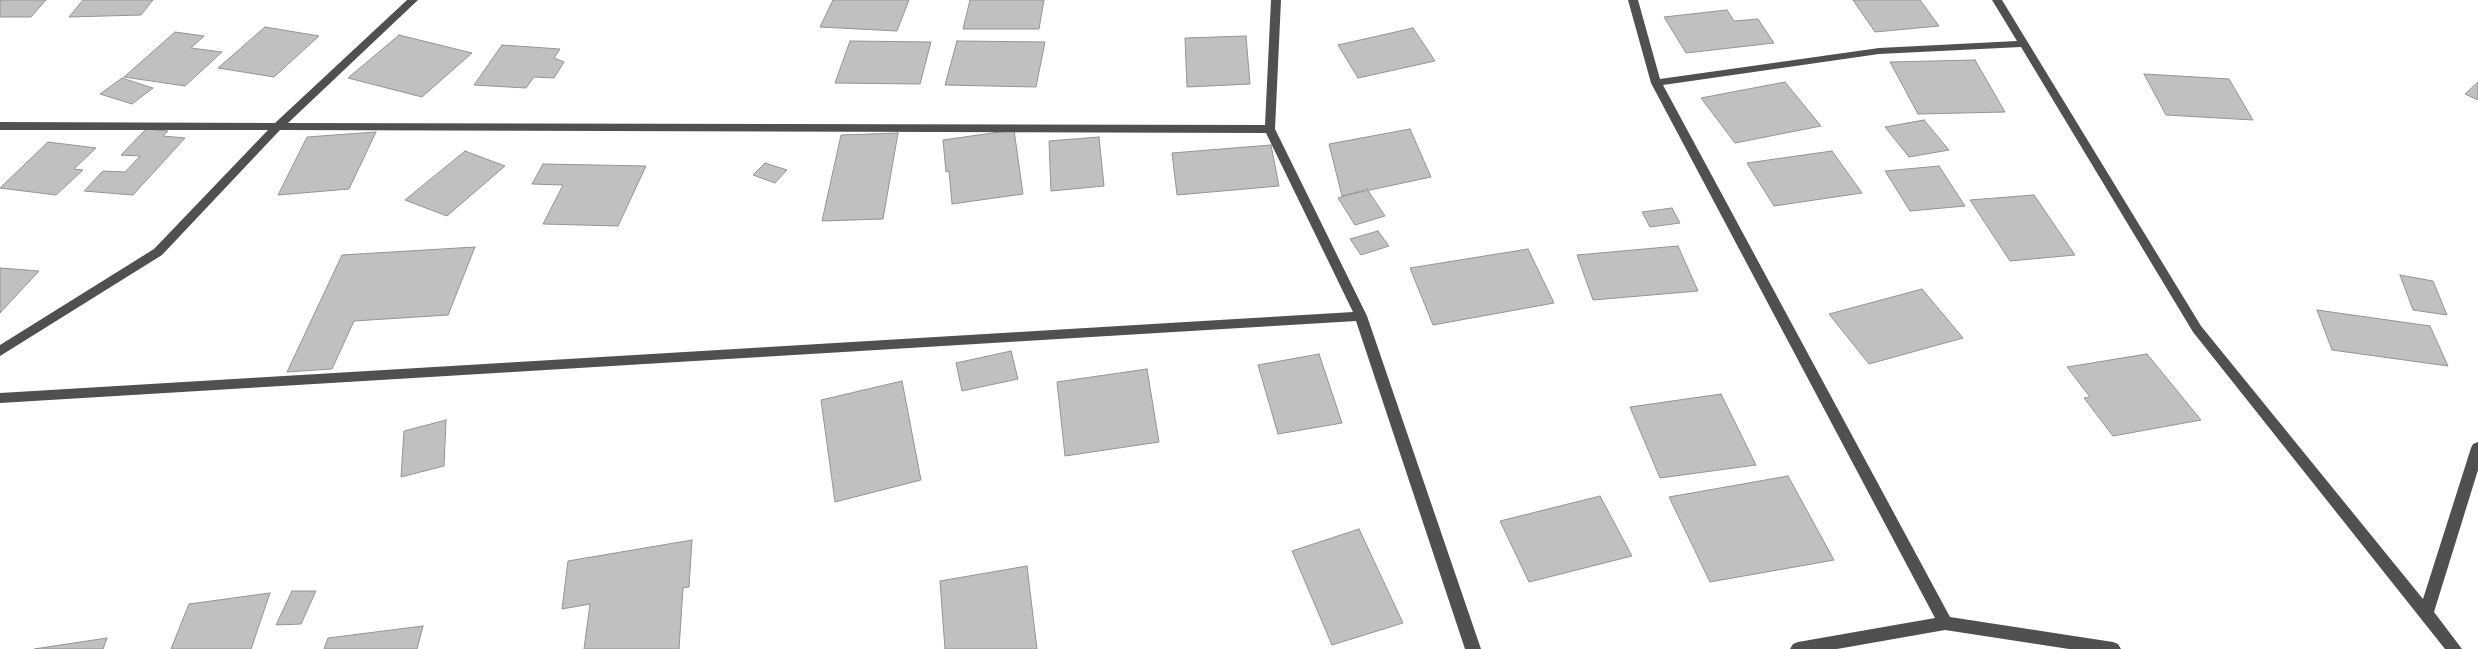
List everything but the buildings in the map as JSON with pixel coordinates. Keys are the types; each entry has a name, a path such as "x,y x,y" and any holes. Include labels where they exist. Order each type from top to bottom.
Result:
{"street":[{"path":"0,351 158,252 278,126 413,0"},
{"path":"1276,0 1270,129 1361,316 1473,649"},
{"path":"1633,0 1656,83 1945,623"},
{"path":"1997,0 2197,329 2454,649"},
{"path":"1656,83 1879,51 2024,44"},
{"path":"0,126 1270,129"},
{"path":"0,398 1361,316"},
{"path":"2426,613 2478,448"},
{"path":"1798,649 1945,623 2113,649"}]}
